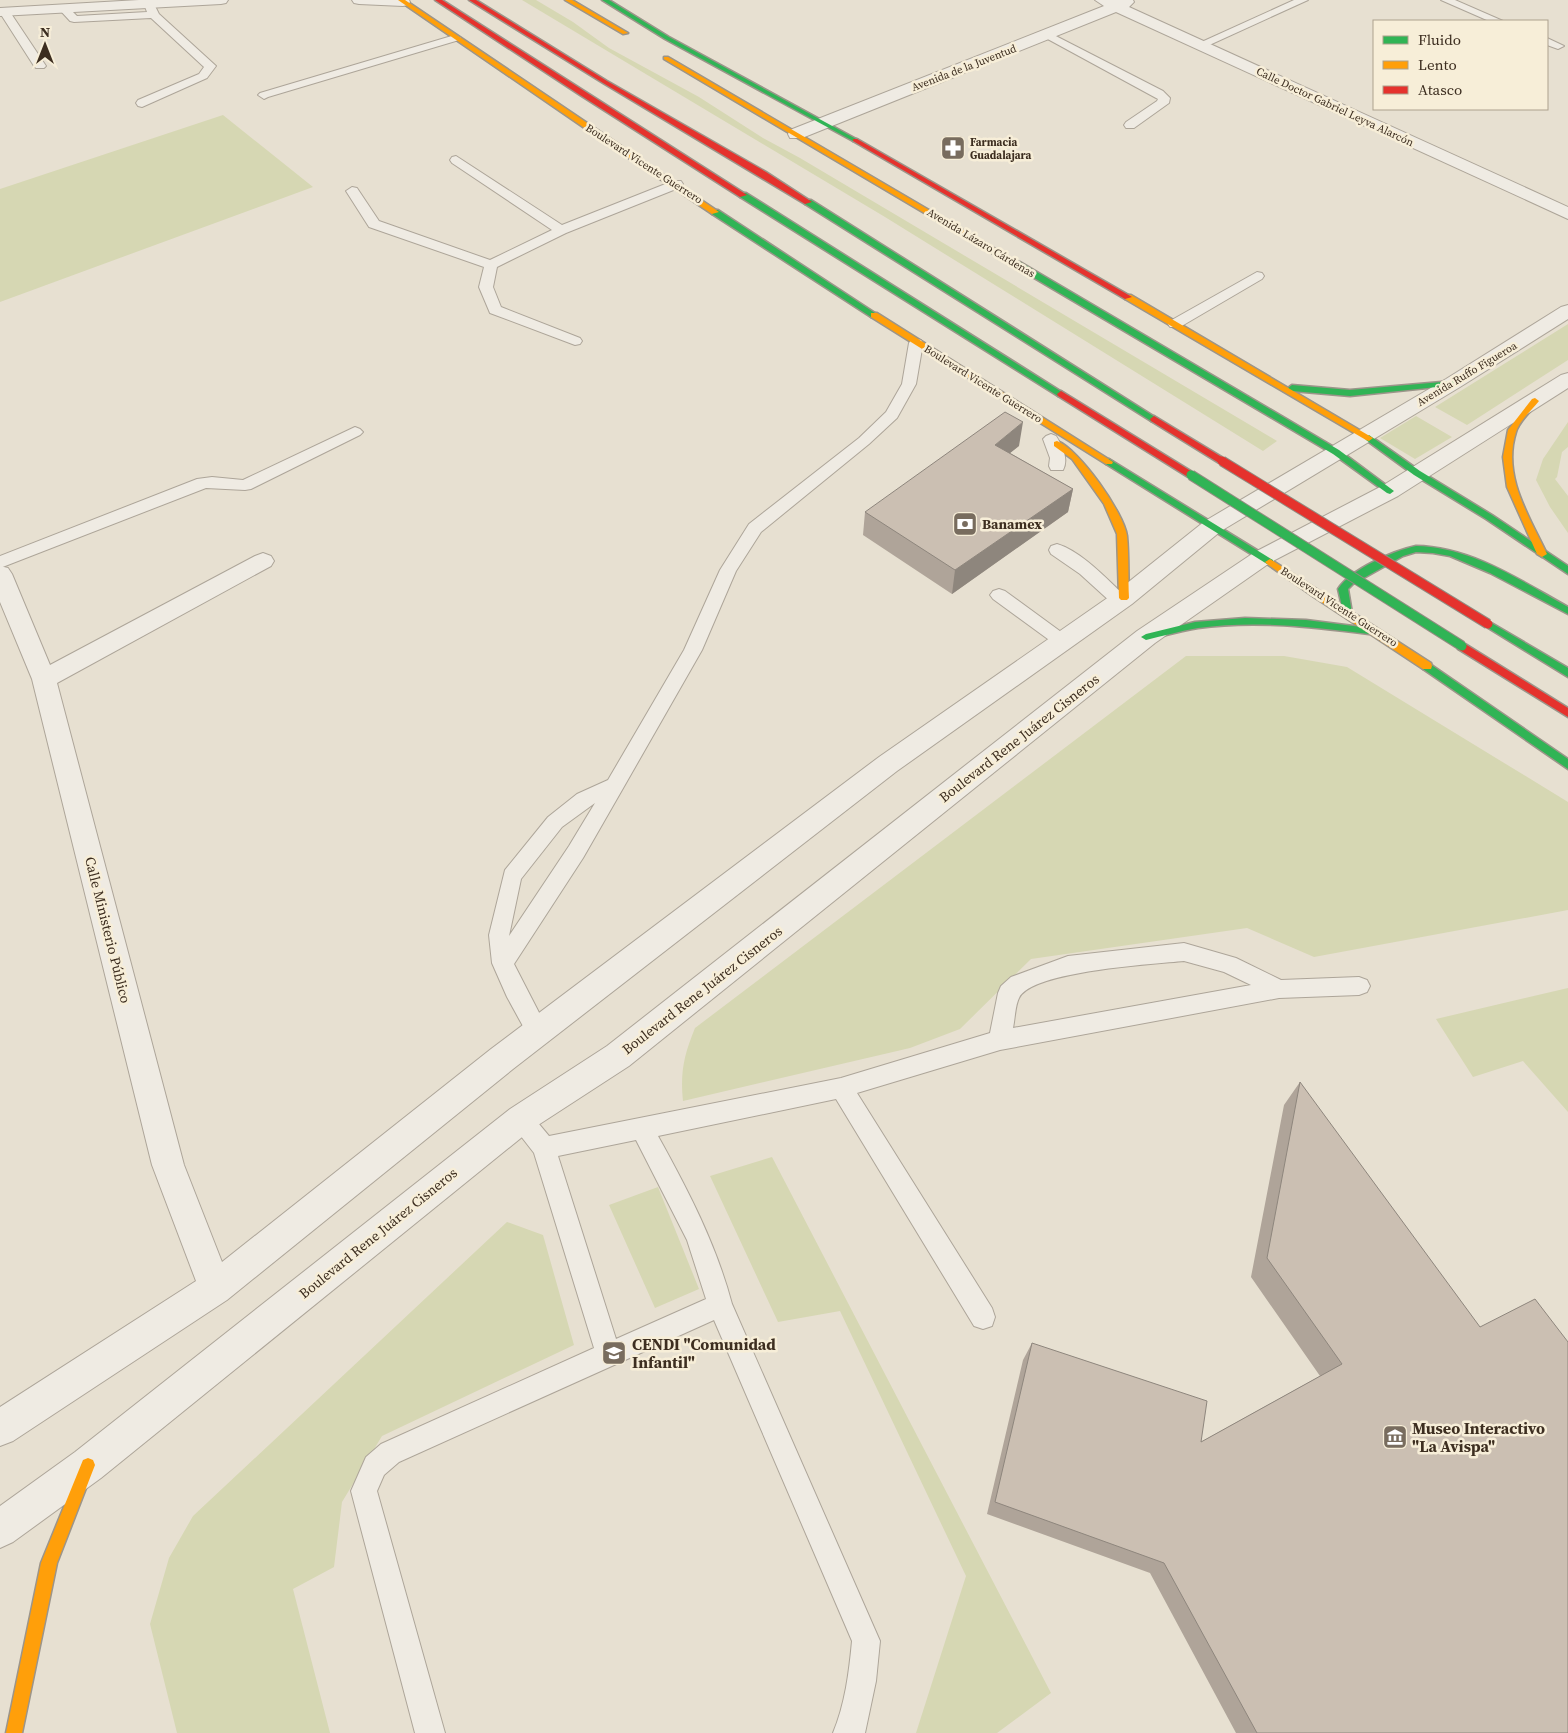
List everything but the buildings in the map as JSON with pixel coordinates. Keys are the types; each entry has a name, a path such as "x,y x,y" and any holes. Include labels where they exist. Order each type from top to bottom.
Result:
{"main road":[{"name":"Boulevard Vicente Guerrero","path":"438,0 582,94 743,193 1568,713"},
{"path":"472,0 605,82 763,174 1026,341 1568,673"},
{"path":"568,0 635,39"},
{"name":"Avenida Lázaro Cárdenas","path":"605,0 667,38 823,122 1283,387 1365,435 1417,473"},
{"name":"Boulevard Vicente Guerrero","path":"402,1 601,137 676,184 916,343 1263,557 1317,595 1380,633 1568,765"},
{"name":"Avenida Lázaro Cárdenas","path":"660,54 1336,452 1390,490"},
{"path":"1283,387 1350,393 1453,383"},
{"path":"1535,401 1512,430 1508,456 1511,486 1542,554"},
{"path":"1023,409 1051,439 1075,457 1108,503 1122,534 1122,599"},
{"path":"1417,473 1488,517 1568,571"},
{"path":"1347,613 1343,589 1347,582 1384,562 1416,549 1446,552 1469,559 1568,611"},
{"path":"1146,637 1199,624 1264,620 1380,633"},
{"path":"14,1733 49,1563 88,1465"}],"street":[{"path":"2,12 63,8 87,3 151,10 220,0"},
{"path":"359,0 402,1"},
{"name":"Avenida de la Juventud","path":"796,134 1048,35 1117,2"},
{"name":"Calle Doctor Gabriel Leyva Alarcón","path":"1117,2 1201,45 1568,214"},
{"name":"Avenida Ruffo Figueroa","path":"1365,435 1568,311"},
{"path":"1417,473 1568,379"},
{"path":"0,1428 215,1288 538,1032 888,764 1122,599 1213,526 1365,435"},
{"name":"Boulevard Rene Juárez Cisneros","path":"0,1529 88,1465 521,1118 618,1056 1146,637 1263,557 1390,490 1417,473"},
{"path":"44,679 263,560"},
{"name":"Calle Ministerio Público","path":"0,574 44,679 168,1165 215,1288"}],"lane":[{"path":"1201,45 1303,0"},
{"path":"1449,0 1496,20"},
{"path":"63,8 74,19 151,10 210,66 203,76 142,103"},
{"path":"2,12 40,66"},
{"path":"1048,35 1150,88 1164,98 1163,103 1130,125"},
{"path":"264,95 456,38"},
{"path":"1548,42 1558,46"},
{"path":"456,160 561,230"},
{"path":"352,191 374,224 491,265 561,230 676,184"},
{"path":"491,265 486,287 494,310 575,341"},
{"path":"1174,324 1257,276"},
{"path":"503,963 576,852 693,650 728,570 754,528 864,441 892,414 909,384 916,343"},
{"path":"0,562 203,484 212,482 245,485 355,432"},
{"path":"1051,439 1058,458 1056,466"},
{"path":"1056,550 1086,570 1122,599"},
{"path":"999,595 1062,641"},
{"path":"538,1032 515,990 503,963 499,935 512,876 555,822 584,799 615,785"},
{"path":"1000,1040 1009,993 1019,983 1068,965 1184,952 1228,964 1279,989"},
{"path":"544,1148 841,1088 1000,1040 1279,989 1359,986"},
{"path":"841,1088 862,1118 983,1317"},
{"path":"521,1118 544,1148 606,1342"},
{"path":"641,1128 698,1235 718,1293 866,1641 862,1682 852,1728 848,1733"},
{"path":"430,1733 364,1491 375,1466 390,1453 606,1342 718,1293"}],"green space":[{"path":"522,0 536,0 573,22 609,48 699,97 763,138 800,158 1277,441 1263,451 885,217"},
{"path":"223,115 313,187 0,302 0,189"},
{"path":"1568,324 1568,360 1467,425 1435,407"},
{"path":"1416,416 1452,437 1415,459 1380,438"},
{"path":"1568,422 1568,447 1562,452 1555,479 1568,496 1568,533 1550,507 1536,480 1543,459"},
{"path":"1186,656 1284,656 1347,667 1568,802 1568,910 1314,957 1247,928 1031,959 960,1029 910,1048 683,1101 682,1081 684,1064 695,1028"},
{"path":"1568,988 1568,1112 1523,1061 1473,1077 1436,1019"},
{"path":"772,1157 1051,1693 997,1733 916,1733 966,1576 840,1311 778,1322 710,1176"},
{"path":"658,1187 699,1289 655,1308 609,1205"},
{"path":"507,1222 543,1235 574,1345 382,1436 342,1502 334,1567 293,1589 330,1733 177,1733 150,1624 169,1558 193,1516"}],"traffic: fast":[{"path":"605,0 667,38 855,140"},
{"path":"743,195 1061,394"},
{"path":"808,202 1154,419"},
{"path":"715,212 874,315"},
{"path":"1017,264 1336,452 1390,491"},
{"path":"1292,388 1350,393 1453,383"},
{"path":"1369,438 1417,473 1489,517 1568,571"},
{"path":"1109,462 1270,562"},
{"path":"1191,475 1462,646"},
{"path":"1347,613 1343,589 1349,582 1389,559 1416,549 1433,549 1473,561 1568,611"},
{"path":"1146,637 1195,625 1245,621 1306,624 1369,631"},
{"path":"1488,624 1568,673"},
{"path":"1427,666 1568,765"}],"traffic: slow":[{"path":"401,0 601,137 715,212"},
{"path":"568,0 625,33"},
{"path":"666,58 1017,264"},
{"path":"1128,297 1369,438"},
{"path":"874,315 1109,462"},
{"path":"1535,401 1512,430 1507,457 1511,487 1542,554"},
{"path":"1057,444 1075,457 1108,503 1122,534 1124,598"},
{"path":"1270,562 1317,595 1427,666"},
{"path":"14,1733 49,1563 88,1465"}],"traffic: jam":[{"path":"438,0 582,94 743,195"},
{"path":"472,0 605,82 808,202"},
{"path":"855,140 1128,297"},
{"path":"1061,394 1191,475"},
{"path":"1154,419 1222,461"},
{"path":"1222,461 1488,624"},
{"path":"1462,646 1568,713"}],"place":[{"name":"Farmacia Guadalajara","path":"953,148"},
{"name":"Banamex","path":"965,524"},
{"name":"CENDI \"Comunidad Infantil\"","path":"614,1353"},
{"name":"Museo Interactivo \"La Avispa\"","path":"1395,1437"}]}
